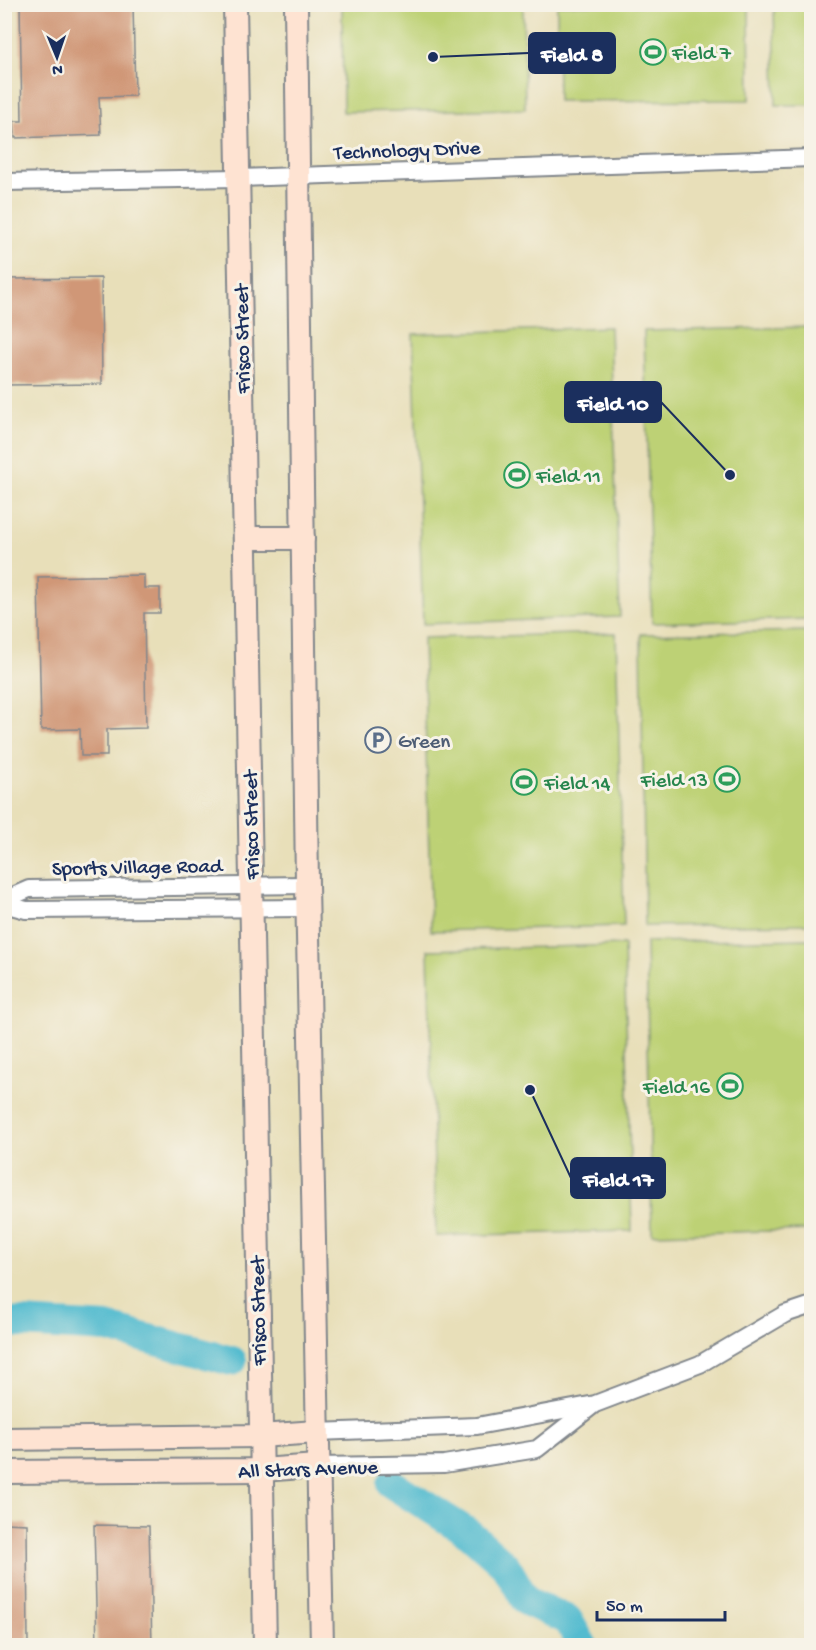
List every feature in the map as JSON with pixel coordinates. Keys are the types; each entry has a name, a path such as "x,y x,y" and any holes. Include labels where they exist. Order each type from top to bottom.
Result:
{"street":[{"name":"Frisco Street","path":"235,4 265,1646"},
{"path":"296,4 307,885 322,1646"},
{"name":"Technology Drive","path":"4,182 238,178 812,158"},
{"path":"246,538 303,538"},
{"name":"Sports Village Road","path":"251,898 307,885"},
{"name":"Sports Village Road","path":"4,902 29,890 251,898 308,908"},
{"name":"All Stars Avenue","path":"4,1439 260,1436 477,1426 595,1404 700,1364 785,1314 812,1305"},
{"name":"All Stars Avenue","path":"4,1472 261,1470 317,1466 444,1464 537,1449 595,1404"}],"green space":[{"path":"342,5 523,5 525,109 343,112"},
{"name":"Field 7","path":"557,5 749,5 750,100 558,101"},
{"path":"774,5 811,5 811,105 776,105"},
{"name":"Field 11","path":"610,327 620,617 423,624 413,334"},
{"path":"811,327 811,619 652,623 644,331"},
{"name":"Field 13","path":"811,631 811,924 645,926 641,634"},
{"name":"Field 14","path":"616,633 624,926 431,931 423,638"},
{"name":"Field 16","path":"811,939 811,1230 652,1234 646,942"},
{"path":"624,945 632,1231 436,1236 428,950"}],"building":[{"path":"20,4 133,4 135,96 99,97 101,135 15,138 14,121 22,121"},
{"path":"101,278 102,384 4,385 4,279"},
{"path":"144,575 144,588 160,588 160,613 144,613 146,728 107,729 107,756 81,756 80,729 41,730 38,577"},
{"path":"4,1523 27,1524 28,1646 4,1646"},
{"path":"94,1525 149,1526 152,1646 97,1646"}],"waterway":[{"path":"4,1322 108,1328 232,1361"},
{"path":"392,1484 470,1534 506,1566 526,1601 568,1620 583,1646"}],"place":[{"name":"Field 7","path":"653,52"},
{"name":"Field 8","path":"433,57"},
{"name":"Field 11","path":"517,475"},
{"name":"Field 10","path":"730,475"},
{"name":"Green","path":"378,740"},
{"name":"Field 13","path":"727,779"},
{"name":"Field 14","path":"524,782"},
{"name":"Field 16","path":"730,1086"},
{"name":"Field 17","path":"530,1090"}]}
